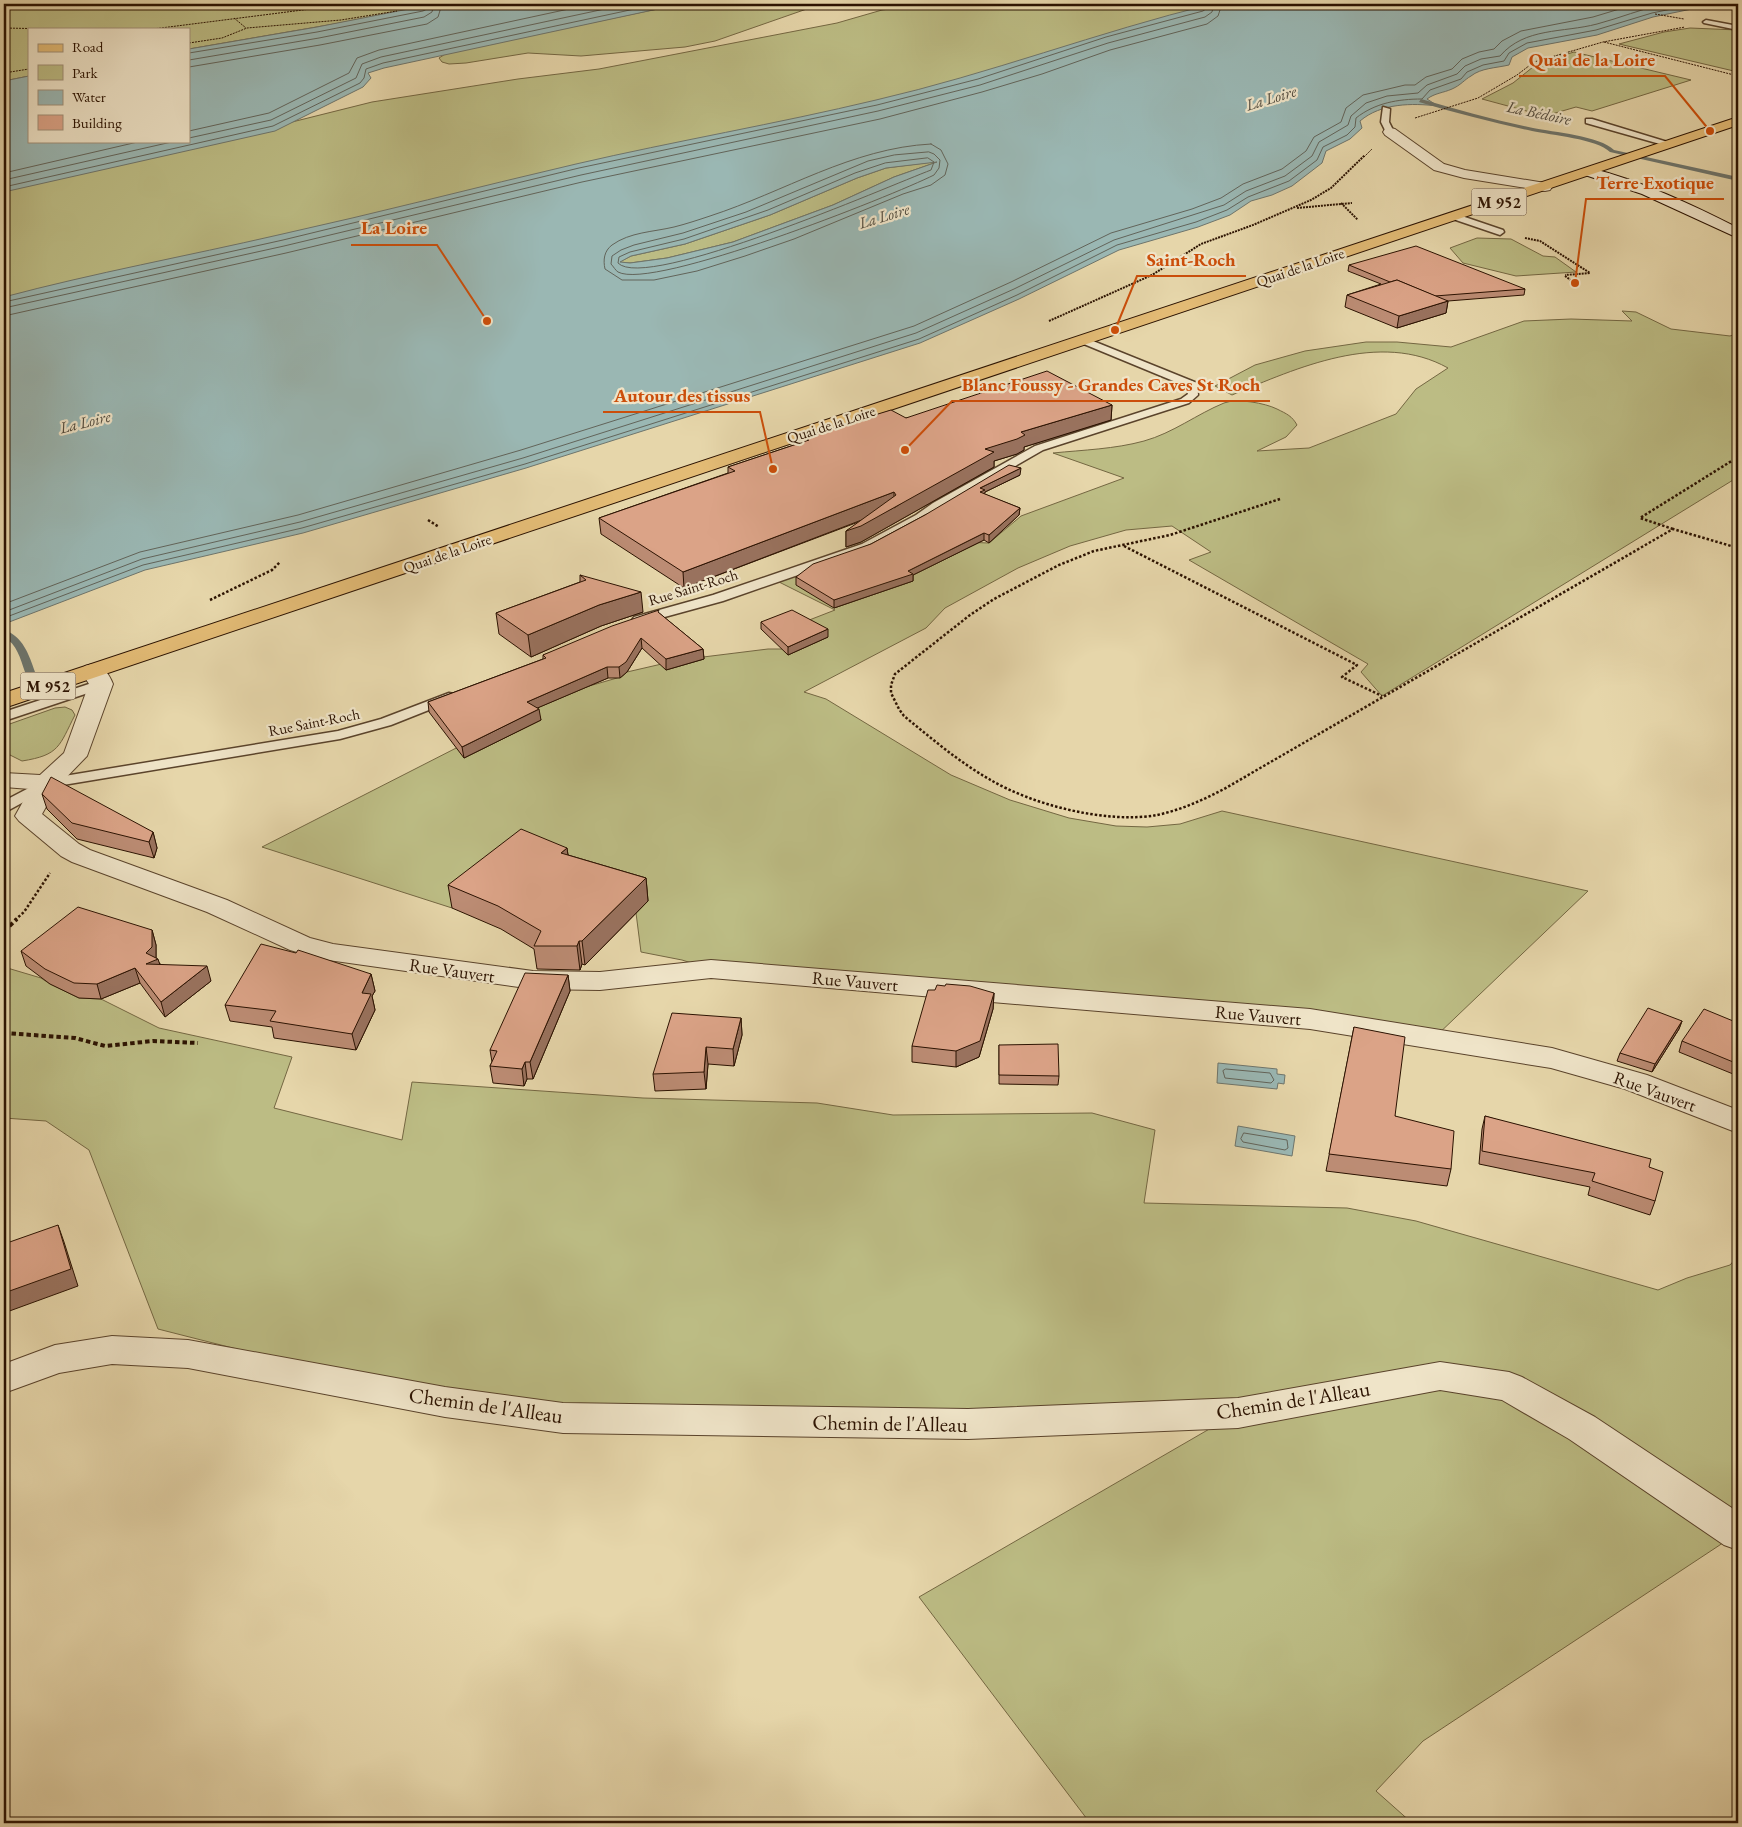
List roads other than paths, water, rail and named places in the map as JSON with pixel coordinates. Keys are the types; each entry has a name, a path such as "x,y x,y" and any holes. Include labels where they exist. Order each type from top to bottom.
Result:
{"main road":[{"name":"M 952","path":"1544,187 1738,121"},
{"name":"Quai de la Loire","path":"4,701 97,678 1083,340 1544,187"}],"street":[{"path":"1390,132 1439,167 1464,174 1544,187"},
{"path":"1590,172 1661,196 1738,234"},
{"path":"4,780 46,783 75,756 97,678"},
{"name":"Rue Vauvert","path":"46,783 28,816 70,850 81,856 217,906 300,944 331,953 533,980 600,981 712,969 1310,1019 1552,1058 1636,1082 1738,1122"},
{"name":"Chemin de l'Alleau","path":"4,1379 55,1359 112,1350 188,1354 446,1402 563,1418 968,1424 1074,1418 1238,1413 1440,1376 1509,1387 1582,1428 1738,1533"}],"lane":[{"path":"1706,22 1738,28"},
{"path":"1386,109 1385,122 1390,132"},
{"path":"1589,121 1670,144"},
{"path":"1619,128 1632,124"},
{"path":"1453,216 1500,232"},
{"name":"Rue Saint-Roch","path":"624,625 718,598 866,547 920,518 937,506 1039,448 1185,401 1193,395 1193,385 1083,340"},
{"path":"4,717 97,678"},
{"name":"Rue Saint-Roch","path":"4,807 46,783 340,735 386,722 457,694"}],"water":[{"path":"434,4 681,4 384,68 368,73 371,78 363,87 275,131 4,192 4,81 28,76 28,142 190,142 190,49"},
{"name":"La Loire","path":"1212,4 1716,4 1653,17 1597,35 1528,48 1512,57 1509,65 1479,71 1455,87 1427,99 1438,106 1407,105 1377,111 1360,121 1362,128 1350,139 1326,151 1322,163 1292,186 1272,195 1251,201 1230,215 1198,227 1119,250 1019,299 920,343 526,468 303,533 145,570 4,624 4,297 106,272 315,227 576,164 801,117 918,90 1169,15","holes":["937,162 894,177 833,205 733,242 667,258 630,263 620,262 631,256 685,244 770,215 857,178 886,168"]},
{"path":"1218,1063 1277,1069 1277,1074 1285,1075 1284,1084 1278,1083 1277,1089 1217,1083"},
{"path":"1238,1126 1295,1136 1292,1156 1235,1146"}],"waterway":[{"name":"La Bédoire","path":"1421,101 1457,112 1534,130 1579,138 1608,147 1612,151 1738,179"},
{"path":"4,633 18,644 24,654 30,672"}],"place":[{"name":"Quai de la Loire","path":"1710,131"},
{"name":"Terre Exotique","path":"1575,283"},
{"name":"La Loire","path":"487,321"},
{"name":"Saint-Roch","path":"1115,330"},
{"name":"Blanc Foussy - Grandes Caves St Roch","path":"905,450"},
{"name":"Autour des tissus","path":"773,469"}]}
